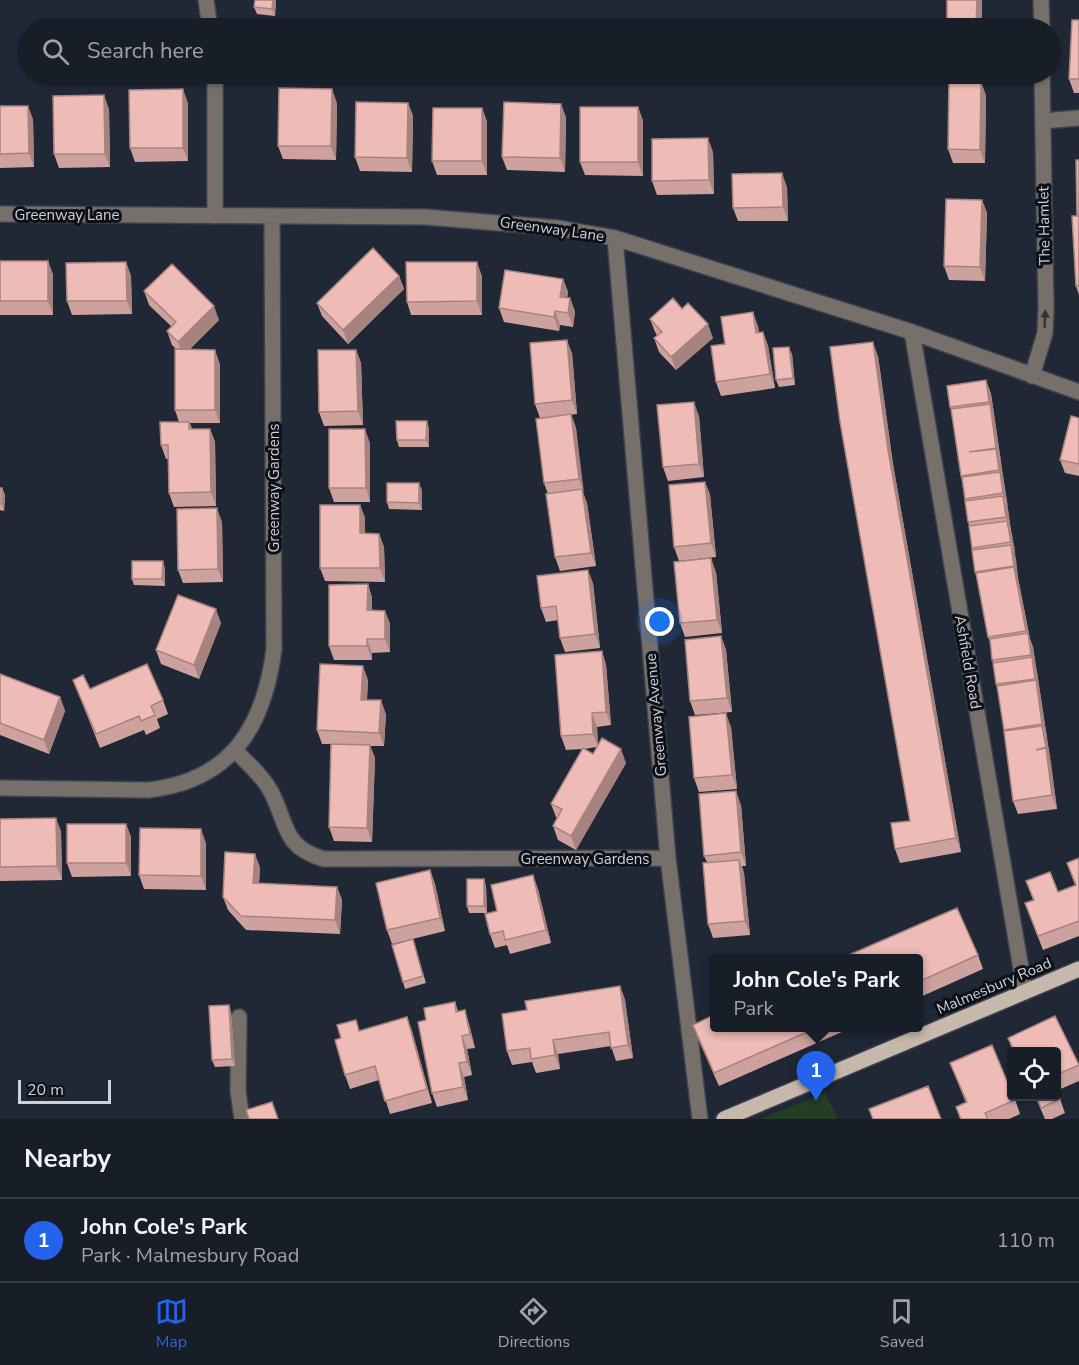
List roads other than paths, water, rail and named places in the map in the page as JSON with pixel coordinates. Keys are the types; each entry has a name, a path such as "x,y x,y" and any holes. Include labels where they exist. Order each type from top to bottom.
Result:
{"main road":[{"name":"Malmesbury Road","path":"724,1119 1079,969"}],"street":[{"path":"206,0 209,18"},
{"path":"1041,0 1041,18"},
{"path":"215,84 215,216"},
{"name":"The Hamlet","path":"1032,376 1045,333 1046,308 1042,84"},
{"path":"1042,121 1079,118"},
{"name":"Greenway Lane","path":"0,214 461,219 558,228 615,238 912,332 1079,392"},
{"name":"Greenway Gardens","path":"0,788 148,790 171,787 203,775 236,751 260,710 270,681 274,649 272,216"},
{"name":"Greenway Avenue","path":"615,238 668,858 700,1119"},
{"name":"Ashfield Road","path":"912,332 1024,992"},
{"name":"Greenway Gardens","path":"236,751 269,787 287,835 304,851 324,859 668,858"},
{"path":"239,1017 238,1091 242,1119"}],"place":[{"name":"John Cole's Park","path":"816,1101"}]}
